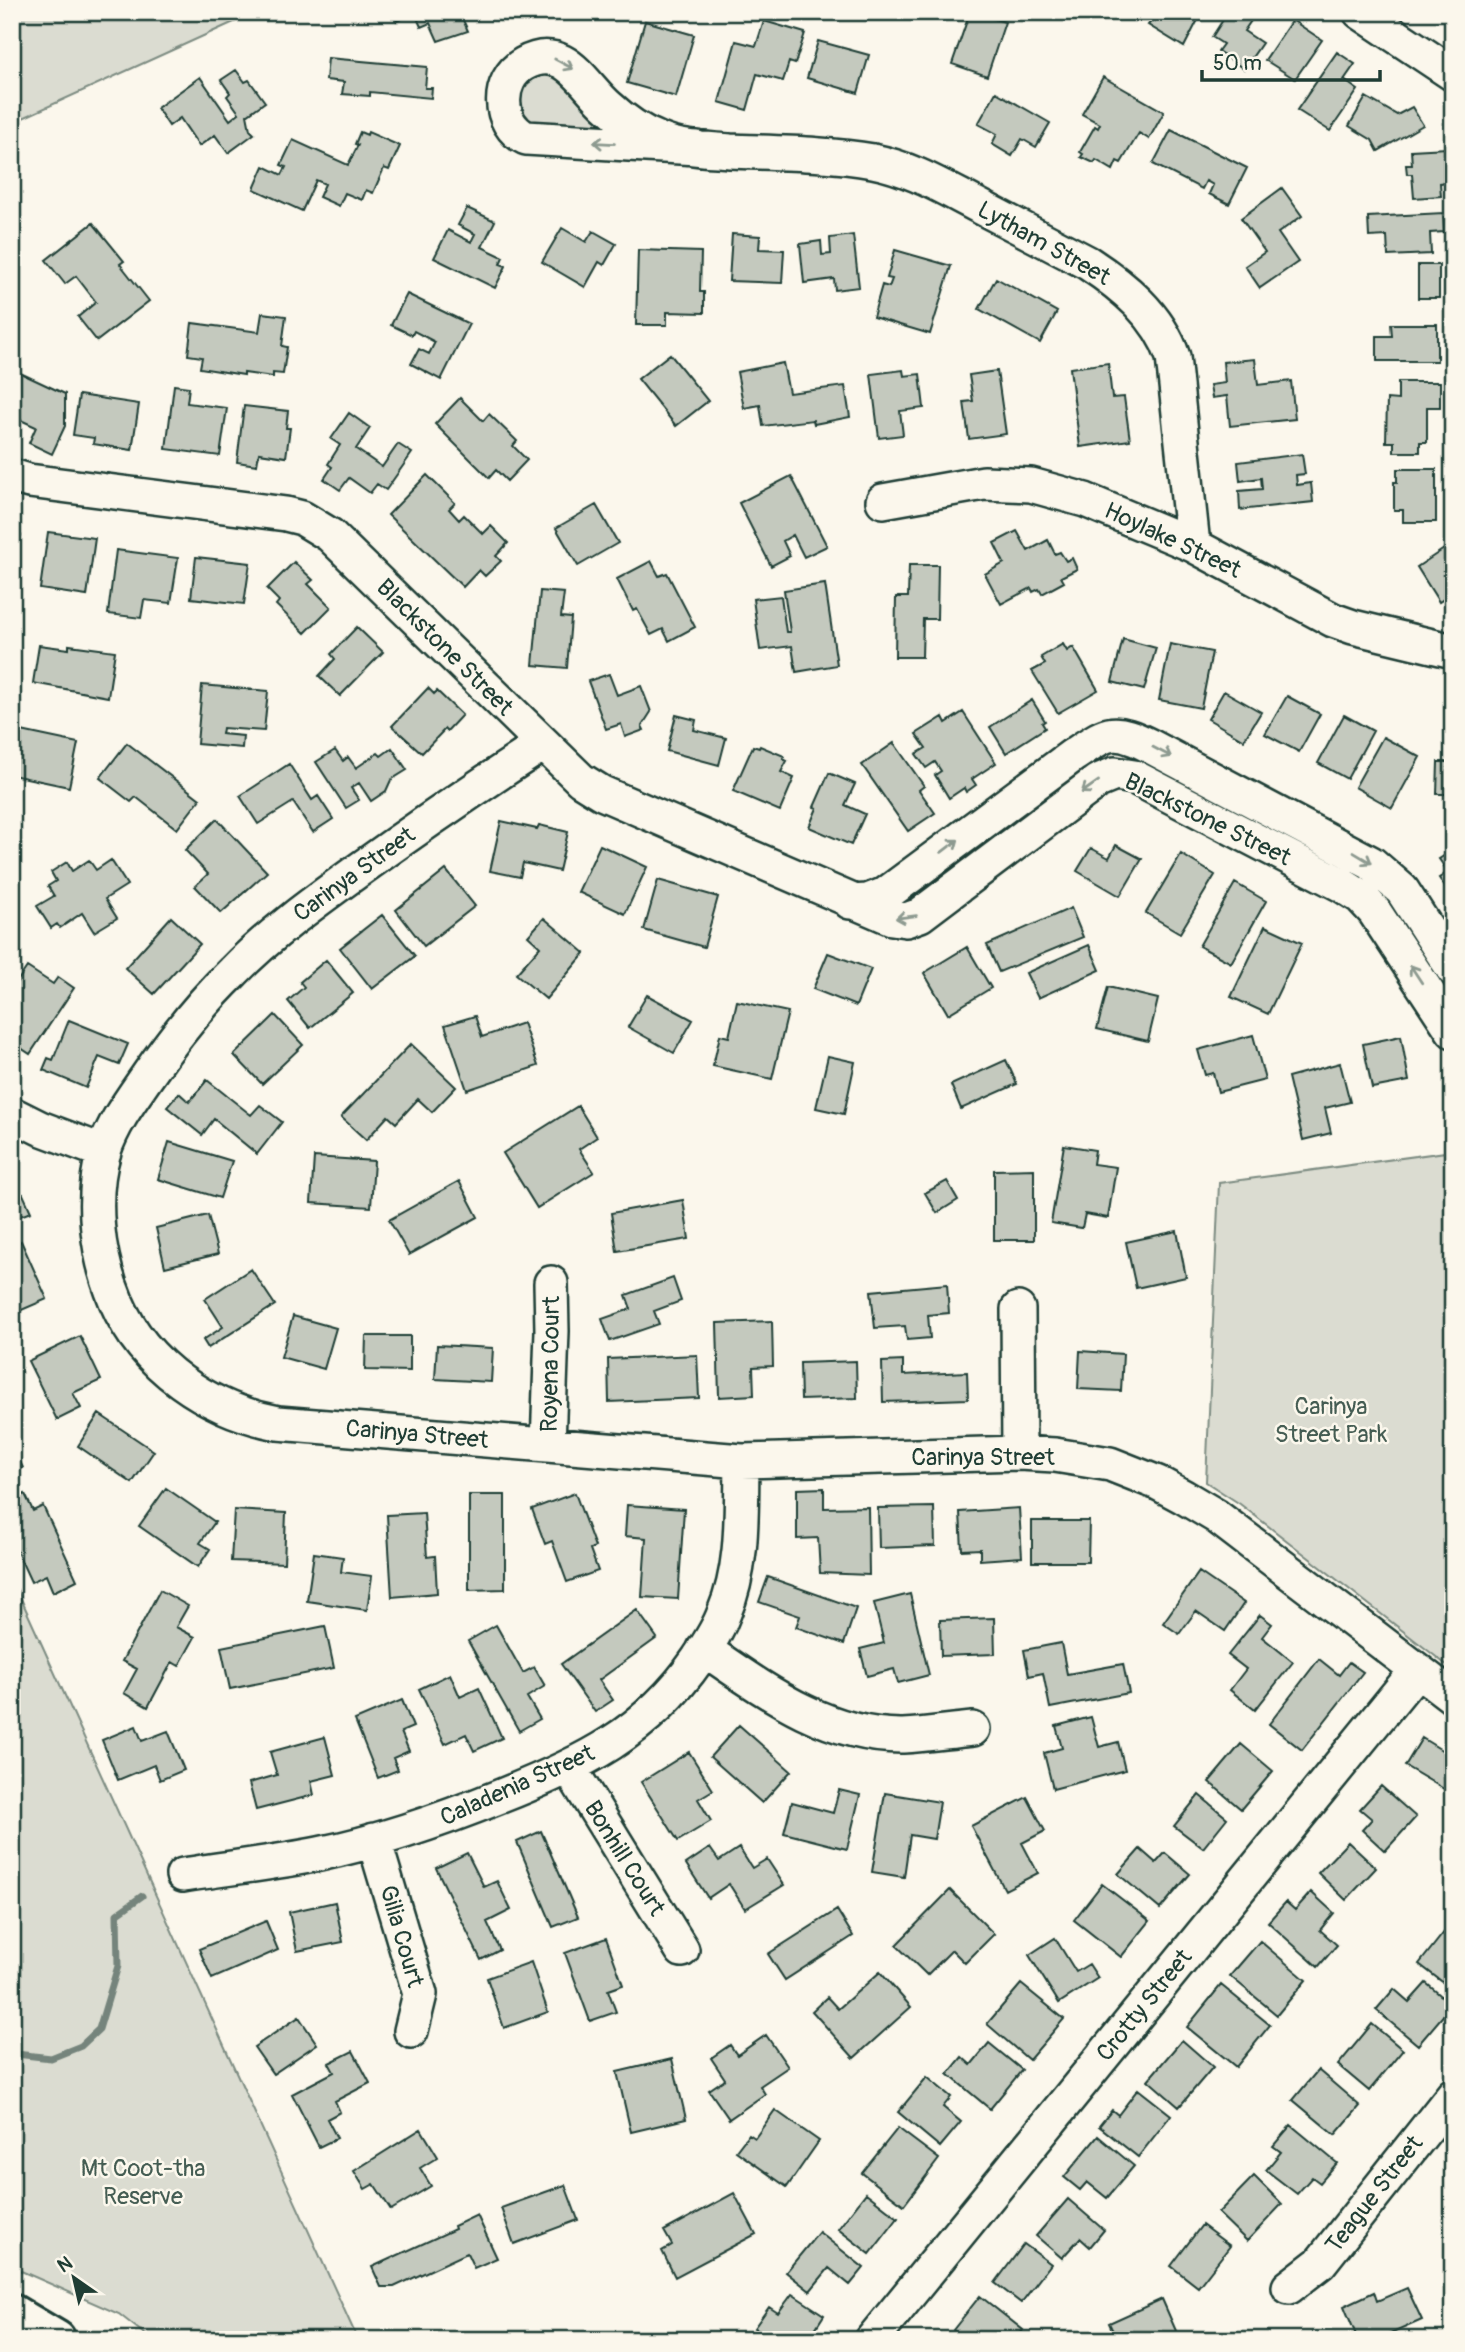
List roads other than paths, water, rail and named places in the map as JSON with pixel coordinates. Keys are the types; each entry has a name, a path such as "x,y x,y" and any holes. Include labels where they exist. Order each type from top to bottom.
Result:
{"main road":[{"path":"12,2314 56,2340"}],"street":[{"path":"1360,12 1453,74"},
{"name":"Lytham Street","path":"697,148 665,142 638,128 609,107 574,69 559,60 540,59 522,65 504,87 503,102 509,120 518,133 526,138 851,158 904,170 931,181 1088,263 1123,288 1166,337 1173,357 1193,545"},
{"name":"Blackstone Street","path":"12,476 29,481 286,514 314,524 331,535 581,780 602,793 892,918 914,918 1098,781 1115,774 1129,775 1361,897 1379,918 1453,1031"},
{"name":"Hoylake Street","path":"883,501 966,485 1031,485 1085,500 1193,545 1333,620 1453,651"},
{"name":"Blackstone Street","path":"850,902 868,901 886,894 1072,756 1103,736 1120,733 1150,746 1371,863 1402,890 1453,969"},
{"name":"Carinya Street","path":"543,744 440,811 312,904 252,953 186,1022 125,1109 104,1152 97,1198 97,1218 108,1281 117,1304 145,1348 181,1382 204,1398 232,1411 278,1423 742,1461 1019,1453 1055,1455 1110,1464 1175,1492 1216,1516 1453,1697"},
{"path":"12,1114 40,1128 104,1152"},
{"name":"Royena Court","path":"548,1445 552,1343 551,1283"},
{"path":"1018,1309 1019,1453"},
{"name":"Caladenia Street","path":"183,1875 292,1859 374,1840 457,1814 569,1767 620,1738 669,1697 704,1649 725,1613 740,1552 742,1461"},
{"path":"704,1649 795,1707 850,1728 875,1734 903,1736 973,1729"},
{"name":"Crotty Street","path":"872,2340 1417,1670"},
{"name":"Bonhill Court","path":"569,1767 682,1950"},
{"name":"Gilia Court","path":"374,1840 420,1994 411,2031"},
{"name":"Teague Street","path":"1289,2287 1320,2263 1453,2095"}],"waterway":[{"path":"12,2052 51,2058 81,2046 99,2029 118,1966 117,1914 142,1896"}],"park label":[{"name":"Carinya Street Park","path":"1331,1420"},
{"name":"Mt Coot-tha Reserve","path":"143,2182"}]}
